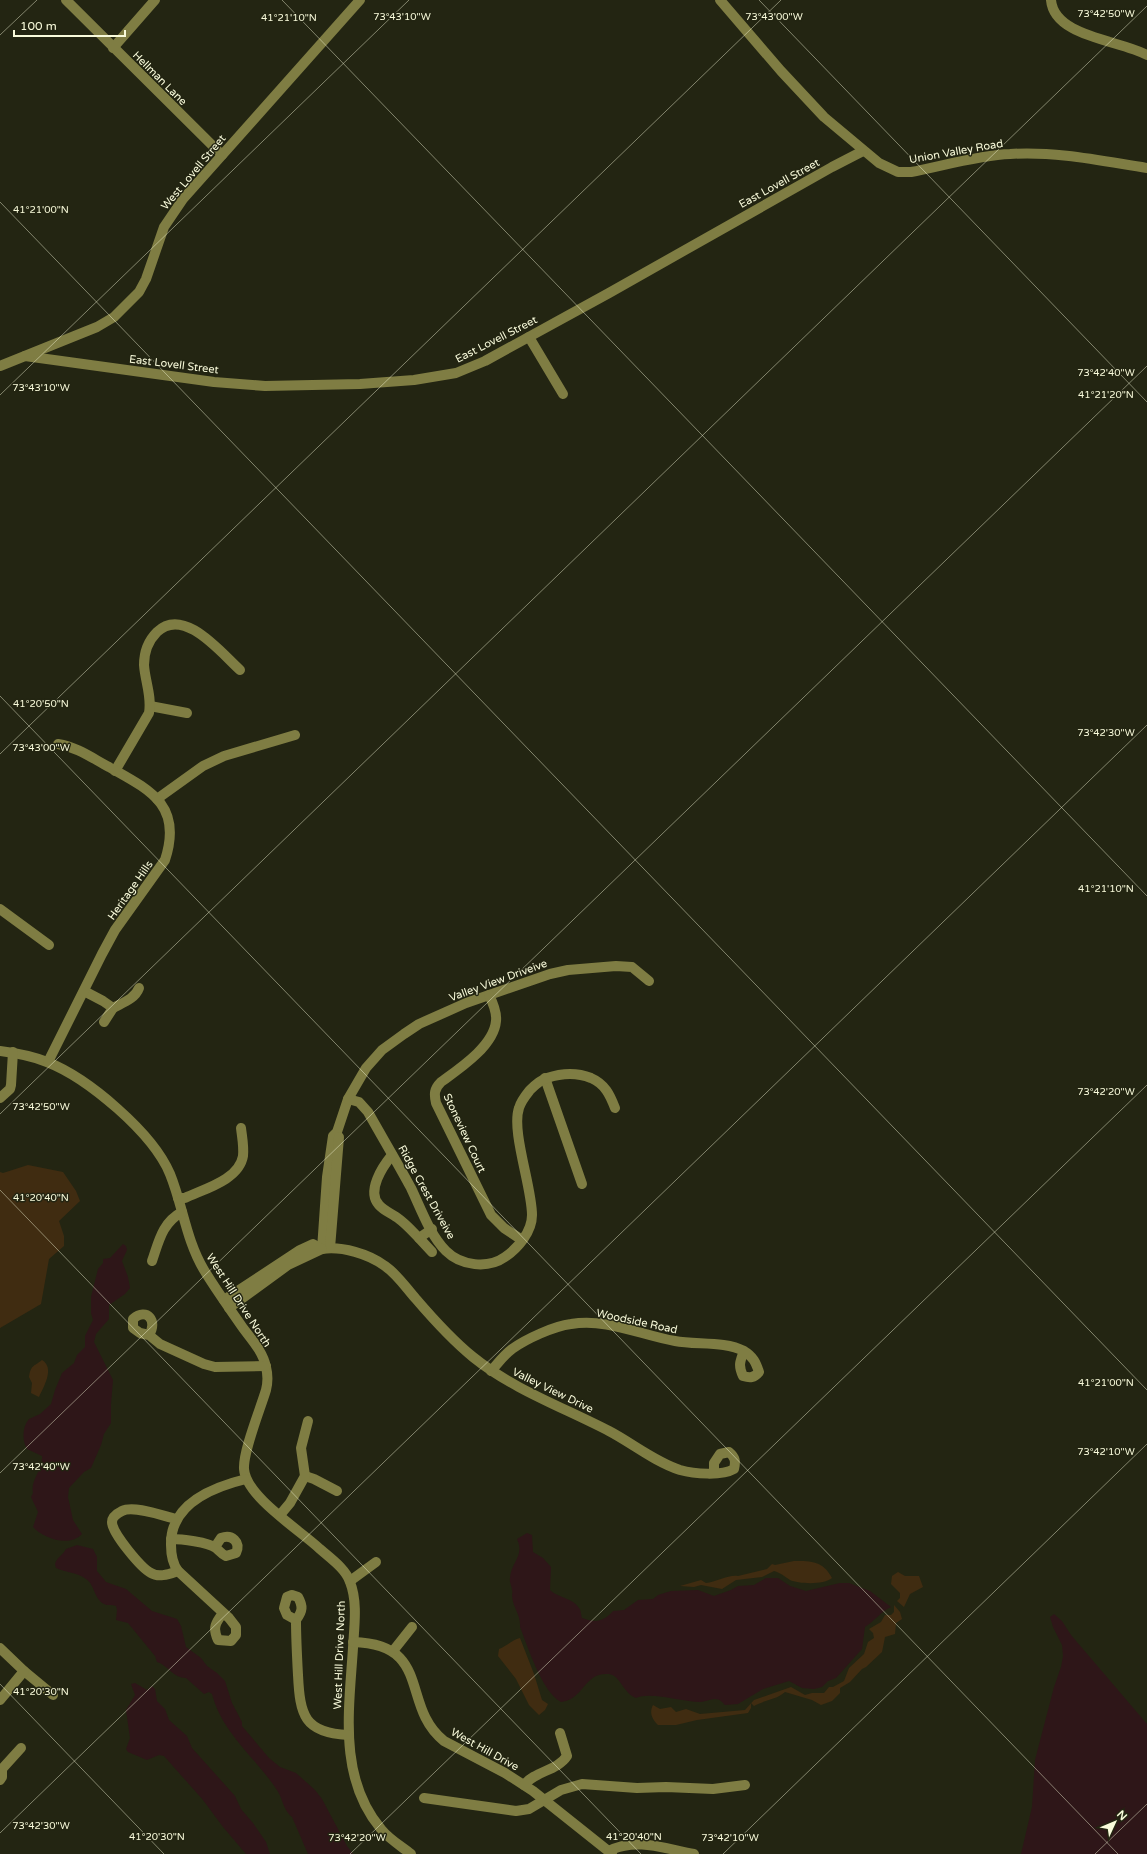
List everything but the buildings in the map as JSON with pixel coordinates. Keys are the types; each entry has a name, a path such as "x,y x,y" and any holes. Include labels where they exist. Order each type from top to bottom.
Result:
{"street":[{"name":"Hellman Lane","path":"66,0 222,155"},
{"path":"113,48 155,0"},
{"name":"West Lovell Street","path":"0,366 97,327 114,317 139,292 146,279 164,227 183,199 360,0"},
{"name":"Union Valley Road","path":"720,0 804,96 864,151 879,163 898,172 911,172 993,156 1021,153 1052,154 1147,168"},
{"path":"1051,0 1057,16 1070,28 1078,32 1122,44 1147,55"},
{"name":"East Lovell Street","path":"25,356 214,382 265,386 360,384 414,380 456,373 485,361 832,167 864,151"},
{"path":"529,336 563,394"},
{"path":"115,771 143,725 150,706 144,664 146,647 160,629 178,624 192,628 240,670"},
{"path":"150,706 187,713"},
{"path":"157,799 203,766 224,756 295,735"},
{"name":"Heritage Hills","path":"48,1062 115,930 165,860 169,848 170,835 168,819 163,806 139,784 72,747 58,744"},
{"path":"0,909 49,945"},
{"name":"Valley View Driveive","path":"326,1248 333,1136 337,1132 348,1099 366,1068 382,1050 404,1034 466,1003 550,974 568,970 616,966 632,967 649,981"},
{"path":"104,1022 113,1008 129,1000 136,994 139,988"},
{"path":"84,991 104,1001 113,1008"},
{"name":"Stoneview Court","path":"489,994 496,1011 494,1029 486,1044 441,1082 436,1087 434,1095 436,1103 492,1215 504,1228 522,1240"},
{"name":"West Hill Drive North","path":"0,1051 13,1052 48,1062 86,1084 146,1137 164,1161 178,1198 193,1248 201,1264 258,1348 266,1366 268,1379 266,1390 245,1457 246,1479"},
{"path":"0,1098 4,1096 12,1085 13,1052"},
{"name":"Ridge Crest Driveive","path":"348,1099 359,1102 364,1107 432,1229 447,1252 457,1259 477,1264 490,1263 503,1258 513,1251 522,1240 530,1226 532,1215 529,1187 517,1128 519,1108 525,1095 545,1078 562,1074 581,1074 593,1079 608,1091 615,1108"},
{"path":"545,1078 582,1184"},
{"path":"178,1198 185,1198 227,1178 236,1169 243,1157 244,1148 241,1128"},
{"path":"392,1155 381,1169 374,1198 378,1204 399,1219 432,1252"},
{"path":"152,1261 164,1227 182,1212"},
{"path":"419,1238 432,1229"},
{"path":"227,1304 288,1265 326,1248"},
{"name":"Valley View Drive","path":"326,1248 357,1252 386,1266 452,1339 511,1384 608,1431 680,1470 700,1474 714,1472"},
{"name":"Woodside Road","path":"492,1371 513,1348 541,1334 570,1324 589,1322 612,1325 676,1342 731,1347 744,1351"},
{"path":"149,1335 165,1347 210,1366 266,1366"},
{"path":"280,1515 290,1502 305,1476 301,1448 308,1421"},
{"path":"305,1476 337,1491"},
{"path":"224,1613 178,1571 171,1554 171,1539 176,1519 179,1514 196,1500 220,1487 246,1479 255,1492 335,1562 350,1581 376,1562"},
{"path":"176,1519 132,1509 122,1510 115,1516 112,1522 114,1529 123,1543 145,1569 152,1574 159,1576 178,1571"},
{"path":"171,1539 187,1540 215,1547"},
{"name":"West Hill Drive North","path":"350,1581 354,1610 348,1736 352,1766 358,1787 369,1811 381,1829 411,1854"},
{"path":"296,1620 299,1699 304,1716 320,1730 330,1734 348,1736"},
{"path":"392,1651 412,1627"},
{"name":"West Hill Drive","path":"353,1642 382,1646 392,1651 404,1662 412,1675 425,1718 436,1734 444,1741 524,1785 546,1800 610,1853"},
{"path":"0,1648 53,1694"},
{"path":"1,1696 24,1670"},
{"path":"524,1785 529,1779 562,1763 567,1756 560,1733"},
{"path":"0,1780 2,1777 1,1768 21,1748"},
{"path":"424,1798 516,1811 529,1809 546,1800 560,1790 582,1784 638,1788 666,1787 714,1789 745,1785"},
{"path":"610,1853 618,1846 643,1844 694,1854"}],"shaded area":[{"path":"28,1165 63,1172 76,1191 80,1201 59,1221 64,1236 64,1246 49,1259 41,1304 0,1328 0,1172 3,1173"},
{"path":"123,1244 126,1246 127,1250 122,1261 128,1277 130,1288 125,1294 109,1305 109,1319 96,1334 94,1342 113,1380 111,1423 104,1434 91,1468 84,1472 69,1488 68,1497 73,1520 82,1534 77,1538 70,1540 56,1540 43,1535 33,1527 38,1512 31,1497 33,1493 33,1484 41,1466 42,1456 27,1449 25,1445 24,1430 29,1419 40,1414 51,1404 62,1373 74,1363 77,1355 85,1347 85,1336 93,1320 91,1313 91,1297 98,1269 103,1263 103,1259 110,1258"},
{"path":"42,1360 46,1363 48,1372 46,1383 39,1397 31,1393 32,1383 29,1377 34,1365"},
{"path":"527,1533 532,1535 533,1552 543,1558 551,1567 550,1590 553,1593 573,1602 580,1609 582,1618 591,1621 602,1619 613,1611 624,1610 638,1600 653,1599 658,1595 671,1591 698,1590 714,1596 738,1586 754,1585 766,1578 778,1578 790,1586 806,1591 840,1583 849,1583 870,1591 891,1607 865,1627 862,1649 836,1678 828,1681 822,1687 814,1689 802,1688 789,1681 763,1689 738,1704 725,1705 717,1699 704,1702 693,1702 658,1696 642,1696 636,1698 628,1693 613,1675 609,1674 594,1677 575,1696 569,1700 561,1702 554,1697 548,1689 536,1668 520,1627 512,1596 510,1580 511,1572 519,1555 519,1545 517,1539"},
{"path":"77,1545 93,1549 97,1557 97,1571 106,1582 126,1589 152,1611 177,1619 181,1626 186,1647 201,1658 207,1666 225,1681 232,1703 242,1722 242,1726 269,1758 280,1767 296,1773 315,1790 322,1799 347,1846 353,1854 308,1854 292,1817 285,1808 279,1793 269,1778 231,1733 223,1721 212,1694 209,1692 204,1694 186,1678 174,1674 165,1666 157,1662 155,1656 128,1623 116,1620 116,1606 105,1605 101,1602 86,1579 79,1575 56,1568 56,1562 66,1549"},
{"path":"794,1561 806,1561 821,1565 829,1572 832,1578 818,1583 799,1582 790,1580 774,1571 762,1577 736,1580 722,1589 701,1585 694,1587 680,1586 701,1580 706,1583 731,1576 738,1576 767,1569 772,1564 775,1565"},
{"path":"898,1572 905,1576 919,1576 923,1587 910,1594 904,1607 897,1601 900,1598 900,1593 891,1584 892,1576"},
{"path":"894,1605 900,1612 902,1619 896,1623 895,1634 885,1637 882,1652 862,1669 850,1682 840,1688 840,1693 832,1701 821,1705 812,1700 785,1692 778,1697 754,1706 751,1703 754,1700 791,1687 805,1695 812,1693 824,1693 829,1687 833,1687 844,1681 849,1668 864,1654 868,1642 874,1638 873,1633 869,1629 881,1622 885,1615 891,1615 894,1612"},
{"path":"1054,1614 1062,1621 1071,1635 1147,1724 1147,1854 1021,1854 1032,1807 1035,1760 1063,1656 1062,1645 1050,1617"},
{"path":"520,1638 542,1700 548,1704 545,1710 539,1715 529,1705 516,1679 498,1656 499,1649"},
{"path":"135,1683 147,1690 152,1686 155,1689 157,1701 165,1709 169,1720 187,1736 192,1748 235,1796 241,1809 266,1842 270,1854 246,1854 203,1800 164,1756 159,1755 147,1760 128,1752 126,1749 130,1738 126,1710 135,1695 131,1684"},
{"path":"751,1703 751,1708 748,1713 697,1720 676,1725 658,1725 651,1713 653,1705 660,1709 671,1707 676,1712 686,1709 700,1714 745,1710"}]}
